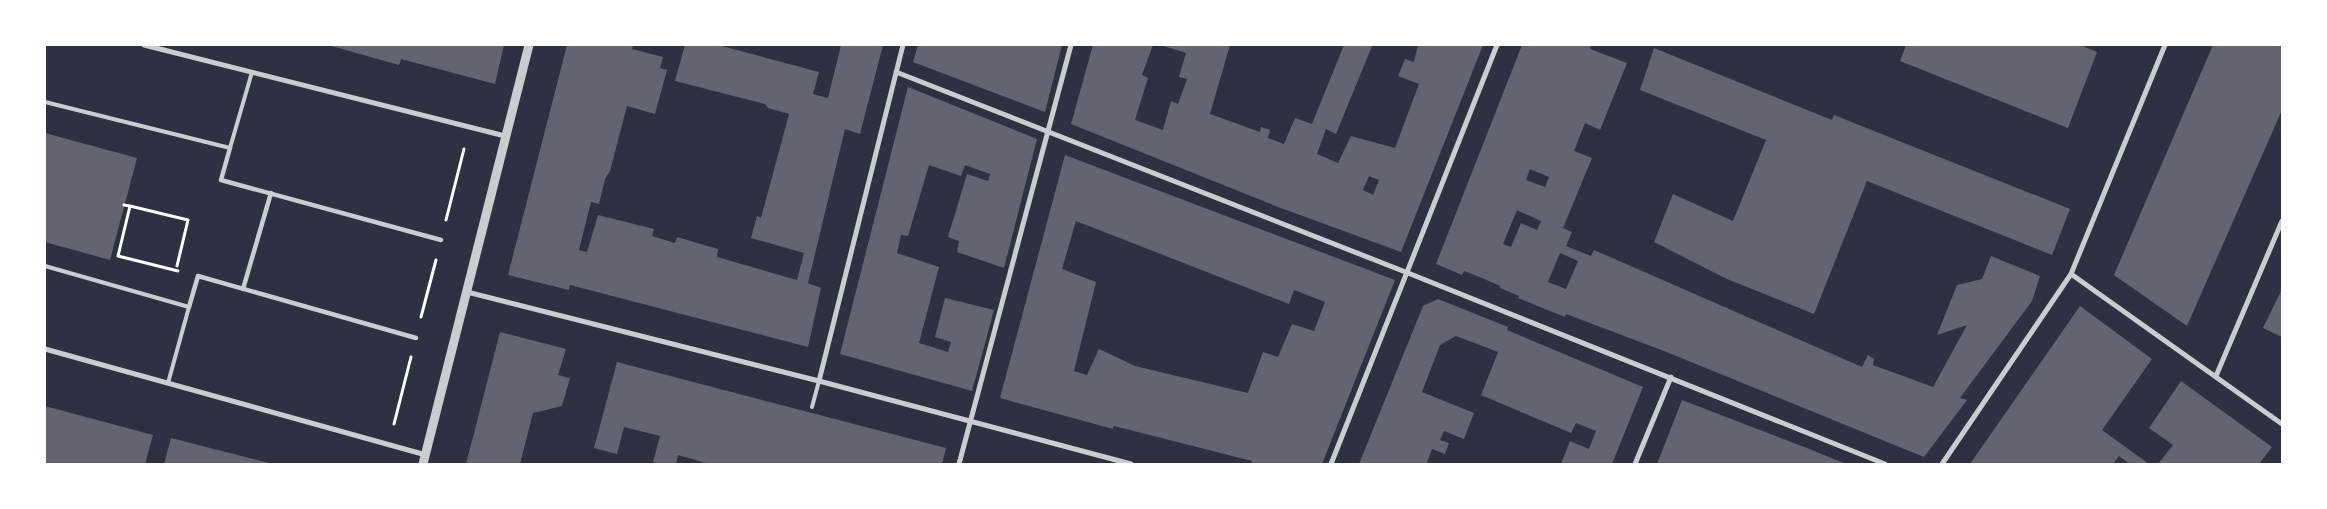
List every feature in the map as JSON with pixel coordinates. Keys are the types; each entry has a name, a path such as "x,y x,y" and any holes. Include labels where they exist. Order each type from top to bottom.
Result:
{"street":[{"path":"144,45 505,136"},
{"path":"45,350 168,383 425,460 529,45"},
{"path":"819,381 903,45"},
{"path":"959,464 1071,45"},
{"path":"1330,464 1408,273 1497,45"},
{"path":"1942,464 2071,274 2165,45"},
{"path":"896,72 1408,273 1885,464"},
{"path":"230,148 221,180 441,240"},
{"path":"243,289 271,193"},
{"path":"2216,376 2282,221"},
{"path":"2071,274 2282,424"},
{"path":"189,307 198,276 416,338"},
{"path":"468,292 970,420 1132,464"},
{"path":"1635,464 1670,377"}],"lane":[{"path":"45,102 230,148 252,72"},
{"path":"45,266 189,307 168,383"},
{"path":"812,407 819,381"}],"path":[{"path":"394,425 465,145"},
{"path":"124,205 188,220 176,270"},
{"path":"130,206 118,256 198,276"}],"building":[{"path":"328,45 504,45 495,84 401,59 399,65"},
{"path":"567,45 633,45 632,49 663,57 660,68 667,70 655,114 627,106 610,171 605,179 599,204 591,202 579,250 587,252 598,215 654,229 652,236 675,243 677,237 718,249 717,257 797,280 804,253 751,238 757,216 761,218 789,114 768,108 765,104 675,81 685,45 718,45 819,72 813,94 828,98 841,45 883,45 860,134 845,129 808,283 821,288 808,347 570,285 569,290 508,275"},
{"path":"918,45 1062,45 1045,112 913,62"},
{"path":"1093,45 1153,45 1142,75 1148,78 1135,120 1163,130 1171,101 1178,104 1187,79 1179,77 1186,53 1161,45 1230,45 1210,114 1260,132 1261,127 1270,130 1268,138 1284,144 1295,118 1312,124 1344,45 1372,46 1336,134 1326,129 1317,154 1338,163 1351,136 1395,148 1419,84 1398,76 1405,59 1414,62 1418,45 1483,45 1401,252 1278,207 1071,124","holes":["1369,176 1379,180 1373,195 1363,190"]},
{"path":"1522,45 1591,45 1590,49 1627,63 1600,130 1585,123 1574,151 1592,158 1563,228 1572,232 1566,246 1591,256 1594,250 1862,367 1868,355 1874,359 1873,365 1933,387 1967,325 1937,335 1957,285 1982,279 1991,256 2040,276 2032,301 1960,398 1967,400 1924,457 1664,351 1566,314 1565,317 1518,298 1519,296 1482,278 1464,271 1462,275 1436,264","holes":["1530,169 1549,177 1545,187 1526,180","1517,210 1541,221 1537,230 1521,223 1511,247 1503,244","1560,253 1578,261 1566,289 1548,282"]},
{"path":"1906,45 2080,45 2097,52 2068,128 1900,61"},
{"path":"2213,45 2282,45 2282,110 2187,326 2114,275"},
{"path":"1654,48 1832,120 1834,115 2070,209 2052,255 1867,181 1814,314 1727,279 1654,242 1673,194 1733,221 1766,140 1640,90"},
{"path":"908,87 1037,139 1004,268 957,252 959,241 948,237 967,174 988,181 990,174 965,165 961,176 929,165 908,236 901,235 897,253 939,267 919,343 948,352 951,342 935,337 945,298 994,310 972,391 840,354"},
{"path":"45,133 137,158 110,260 45,242"},
{"path":"1065,155 1395,280 1322,464 1251,464 1252,461 1114,426 1113,429 1000,398","holes":["1076,221 1289,304 1294,290 1325,302 1314,331 1292,324 1278,357 1263,352 1248,393 1135,366 1099,349 1087,375 1074,371 1096,282 1062,269"]},
{"path":"2282,289 2282,337 2263,328"},
{"path":"1438,299 1508,327 1507,330 1643,387 1612,464 1561,464 1570,441 1589,449 1596,431 1576,423 1571,433 1481,395 1498,352 1456,336 1440,345 1422,392 1474,413 1464,439 1444,431 1440,440 1449,443 1445,454 1432,449 1427,462 1432,464 1359,464 1423,306"},
{"path":"2080,306 2152,359 2102,430 2149,464 2130,464 2119,456 2113,464 1970,464"},
{"path":"500,332 566,349 558,375 570,378 562,406 533,413 520,464 466,464"},
{"path":"617,362 946,448 942,464 709,464 678,455 676,464 659,464 653,462 660,436 624,427 617,454 594,448"},
{"path":"2181,381 2272,447 2259,464 2158,464 2173,445 2149,428"},
{"path":"1682,400 1812,450 1846,464 1657,464"},
{"path":"45,406 153,435 145,464 45,464"},
{"path":"171,438 269,463 269,464 164,464"}]}
